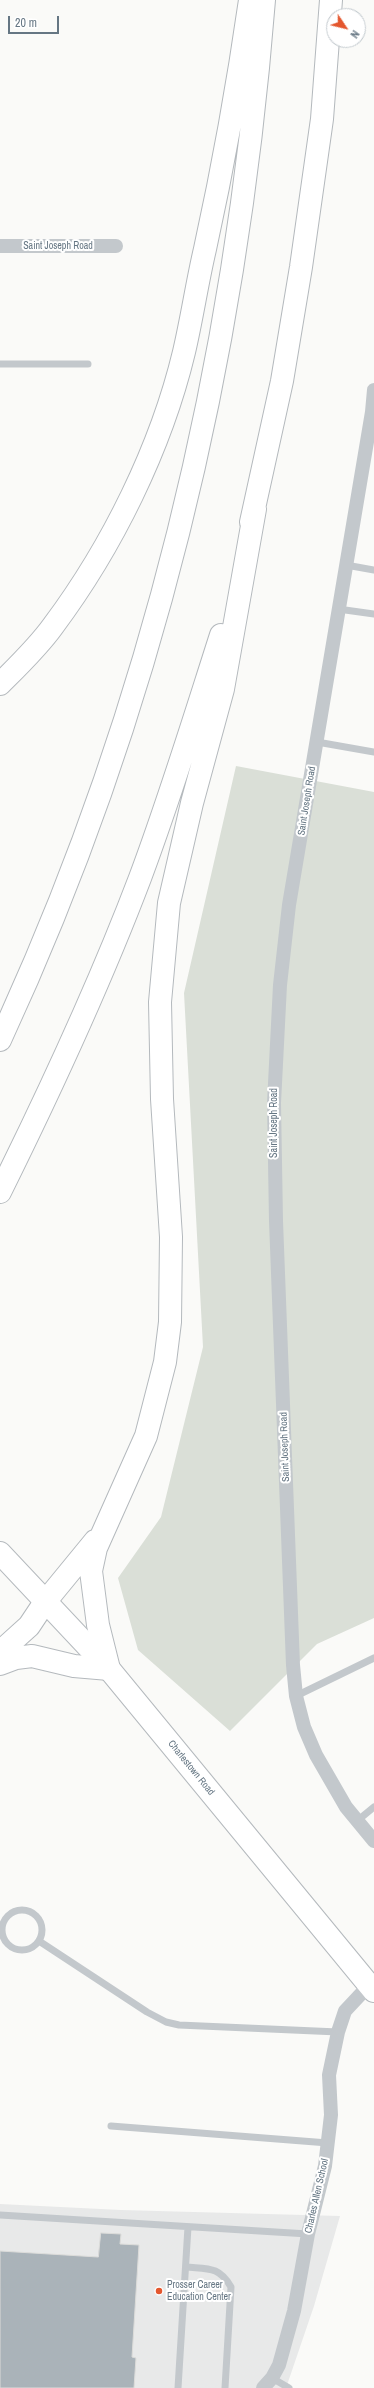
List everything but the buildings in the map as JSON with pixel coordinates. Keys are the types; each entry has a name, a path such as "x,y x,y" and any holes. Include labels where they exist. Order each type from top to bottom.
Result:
{"main road":[{"path":"0,684 52,628 87,576 142,474 163,419 184,353 242,59 250,0"},
{"path":"0,1040 57,906 102,788 123,725 179,533 222,336 237,248 252,132 264,0"},
{"path":"0,1664 16,1658 32,1656 74,1666 109,1669 98,1625 92,1571 96,1548 146,1436 165,1362 170,1322 172,1280 160,1052 160,1002 163,953 169,903 180,853 223,689 255,508 282,381 308,223 322,119 331,0"},
{"path":"0,1192 60,1070 140,877 185,752 220,638 255,508"},
{"path":"0,1652 29,1626 45,1602 78,1564 104,1528"},
{"name":"Charlestown Road","path":"0,1553 109,1669 372,1985"}],"street":[{"name":"Saint Joseph Road","path":"0,246 116,246"},
{"name":"Saint Joseph Road","path":"374,390 371,432 338,609 283,953 277,1024 274,1103 276,1221 290,1597 296,1696 304,1727 330,1782 357,1821 374,1841"},
{"name":"Charles Allen School","path":"268,2383 279,2364 294,2311 308,2234 325,2166 331,2115 329,2076 338,2032 345,2011 372,1985"}],"lane":[{"path":"0,364 88,364"},
{"path":"346,565 374,570"},
{"path":"338,609 374,614"},
{"path":"317,742 374,752"},
{"path":"296,1696 374,1658"},
{"path":"357,1821 374,1807"},
{"path":"22,1910 34,1914 42,1926 39,1941 28,1949 22,1950 9,1945 3,1933 5,1920 9,1915 22,1910"},
{"path":"39,1941 147,2012 166,2022 179,2025 338,2032"},
{"path":"111,2126 328,2143"},
{"path":"0,2215 308,2234"},
{"path":"178,2388 188,2227"},
{"path":"186,2268 211,2269 223,2274 231,2287 225,2388"},
{"path":"268,2383 289,2388"}],"shaded area":[{"path":"236,766 374,792 374,1618 317,1644 230,1731 138,1650 118,1578 161,1517 203,1347 184,993"},
{"name":"Prosser Career Education Center","path":"0,2204 121,2210 340,2216 314,2306 286,2388 0,2388"}],"place":[{"name":"Prosser Career Education Center","path":"159,2291"}]}
